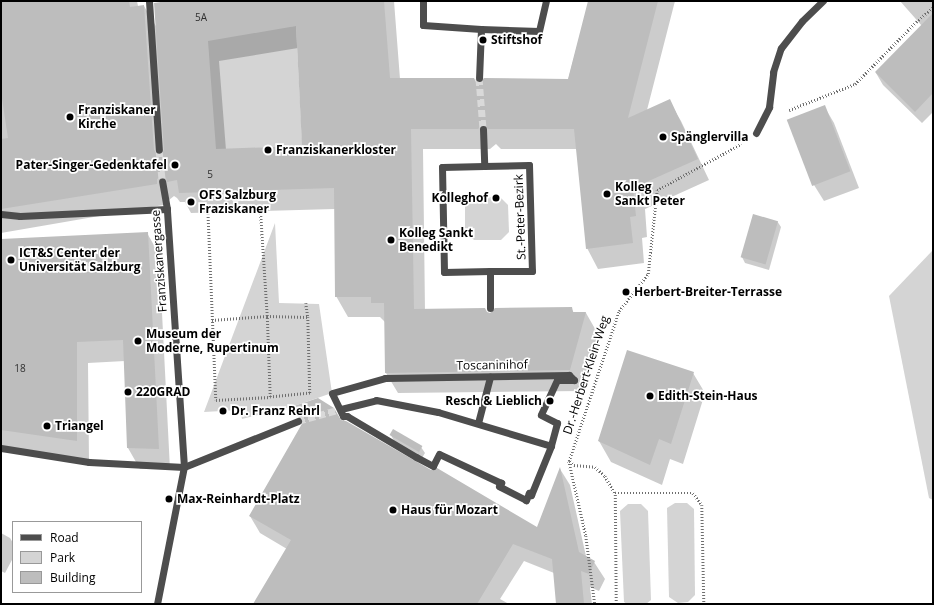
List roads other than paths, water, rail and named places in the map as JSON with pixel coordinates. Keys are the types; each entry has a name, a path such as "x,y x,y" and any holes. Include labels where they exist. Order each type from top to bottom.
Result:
{"street":[{"path":"149,1 159,150"},
{"path":"423,1 424,25 539,31 546,1"},
{"path":"756,133 769,107 773,72 780,48 802,20 823,1"},
{"path":"479,78 481,29"},
{"path":"483,129 484,166"},
{"name":"St.-Peter-Bezirk","path":"529,165 532,271 490,271 444,272 442,167 529,165"},
{"name":"Franziskanergasse","path":"162,181 167,209 184,467"},
{"path":"1,214 20,216 167,209"},
{"path":"490,271 490,308"},
{"name":"Toscaninihof","path":"569,375 574,380 557,380 541,416 557,423 551,446 532,495 529,493 526,500 499,486 501,483 439,454 433,466 347,416 343,416 341,409 332,394 385,378 569,375"},
{"path":"478,423 490,377"},
{"path":"341,409 376,400 438,412 551,446"},
{"path":"1,448 89,462 184,467 298,421"},
{"path":"157,604 184,467"}],"tunnel":[{"path":"479,78 483,129"},
{"path":"159,150 162,181"},
{"path":"298,421 341,409"}],"place":[{"name":"Stiftshof","path":"483,40"},
{"name":"Franziskaner Kirche","path":"70,117"},
{"name":"Spänglervilla","path":"663,137"},
{"name":"Franziskanerkloster","path":"268,150"},
{"name":"Pater-Singer-Gedenktafel","path":"175,165"},
{"name":"Kolleg Sankt Peter","path":"607,194"},
{"name":"Kolleghof","path":"496,198"},
{"name":"OFS Salzburg Fraziskaner","path":"191,202"},
{"name":"Kolleg Sankt Benedikt","path":"391,240"},
{"name":"ICT&S Center der Universität Salzburg","path":"11,260"},
{"name":"Herbert-Breiter-Terrasse","path":"626,292"},
{"name":"Museum der Moderne, Rupertinum","path":"138,341"},
{"name":"220GRAD","path":"128,392"},
{"name":"Edith-Stein-Haus","path":"650,396"},
{"name":"Resch & Lieblich","path":"550,401"},
{"name":"Dr. Franz Rehrl","path":"223,411"},
{"name":"Triangel","path":"47,426"},
{"name":"Max-Reinhardt-Platz","path":"169,499"},
{"name":"Haus für Mozart","path":"393,510"}]}
